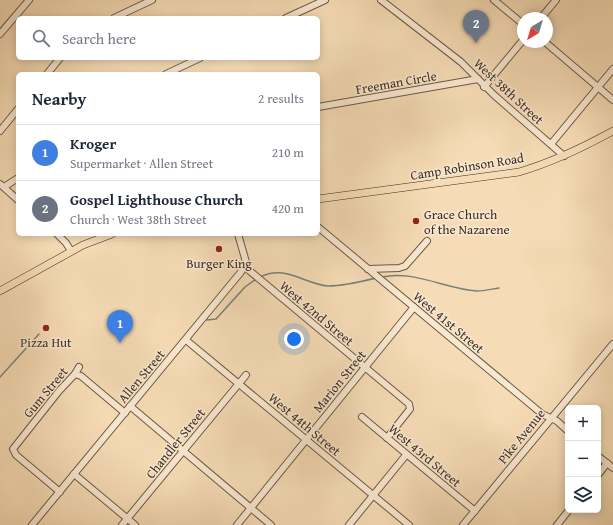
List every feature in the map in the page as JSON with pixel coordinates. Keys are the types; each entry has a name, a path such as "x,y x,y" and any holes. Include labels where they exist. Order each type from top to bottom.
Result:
{"main road":[{"name":"Camp Robinson Road","path":"320,199 519,172 564,156 613,131"},
{"path":"0,291 71,251 107,236"}],"street":[{"path":"0,34 29,0"},
{"path":"118,16 152,0"},
{"path":"290,16 325,0"},
{"name":"West 38th Street","path":"381,0 461,62 484,86 564,156"},
{"path":"494,0 517,19"},
{"path":"546,12 556,0"},
{"path":"484,86 517,47"},
{"path":"552,48 613,100"},
{"path":"49,72 58,60"},
{"path":"170,72 196,60"},
{"path":"551,144 613,69"},
{"name":"Freeman Circle","path":"320,107 478,79"},
{"path":"0,131 16,111"},
{"path":"16,179 2,186 16,198"},
{"name":"West 41st Street","path":"320,229 542,414 565,428"},
{"path":"60,236 71,251"},
{"path":"239,236 245,256 245,267"},
{"path":"370,271 400,268 405,266 427,241"},
{"name":"West 42nd Street","path":"245,267 409,404 410,408 387,438"},
{"name":"Allen Street","path":"32,525 245,267"},
{"name":"Marion Street","path":"236,525 414,307"},
{"name":"West 44th Street","path":"186,340 408,525"},
{"name":"Pike Avenue","path":"463,525 550,418 613,344"},
{"name":"Gum Street","path":"60,492 16,455 13,449 59,391 75,374 79,367"},
{"path":"75,374 81,376 125,413"},
{"name":"Chandler Street","path":"122,525 246,375"},
{"path":"130,406 271,525"},
{"name":"West 43rd Street","path":"362,417 475,511"},
{"path":"349,525 406,455"},
{"path":"601,458 613,468"},
{"path":"601,471 607,463"},
{"path":"74,474 135,525"},
{"path":"557,525 567,513"}],"waterway":[{"path":"260,277 269,274 286,274 319,285 328,286 346,285 376,278"},
{"path":"382,277 406,276 465,290 477,291 499,288"},
{"path":"207,320 216,319 245,287 256,279"},
{"path":"0,377 39,334"}],"place":[{"name":"Gospel Lighthouse Church","path":"476,43"},
{"name":"Grace Church of the Nazarene","path":"416,221"},
{"name":"Burger King","path":"219,249"},
{"name":"Pizza Hut","path":"46,328"},
{"name":"Kroger","path":"120,343"}]}
